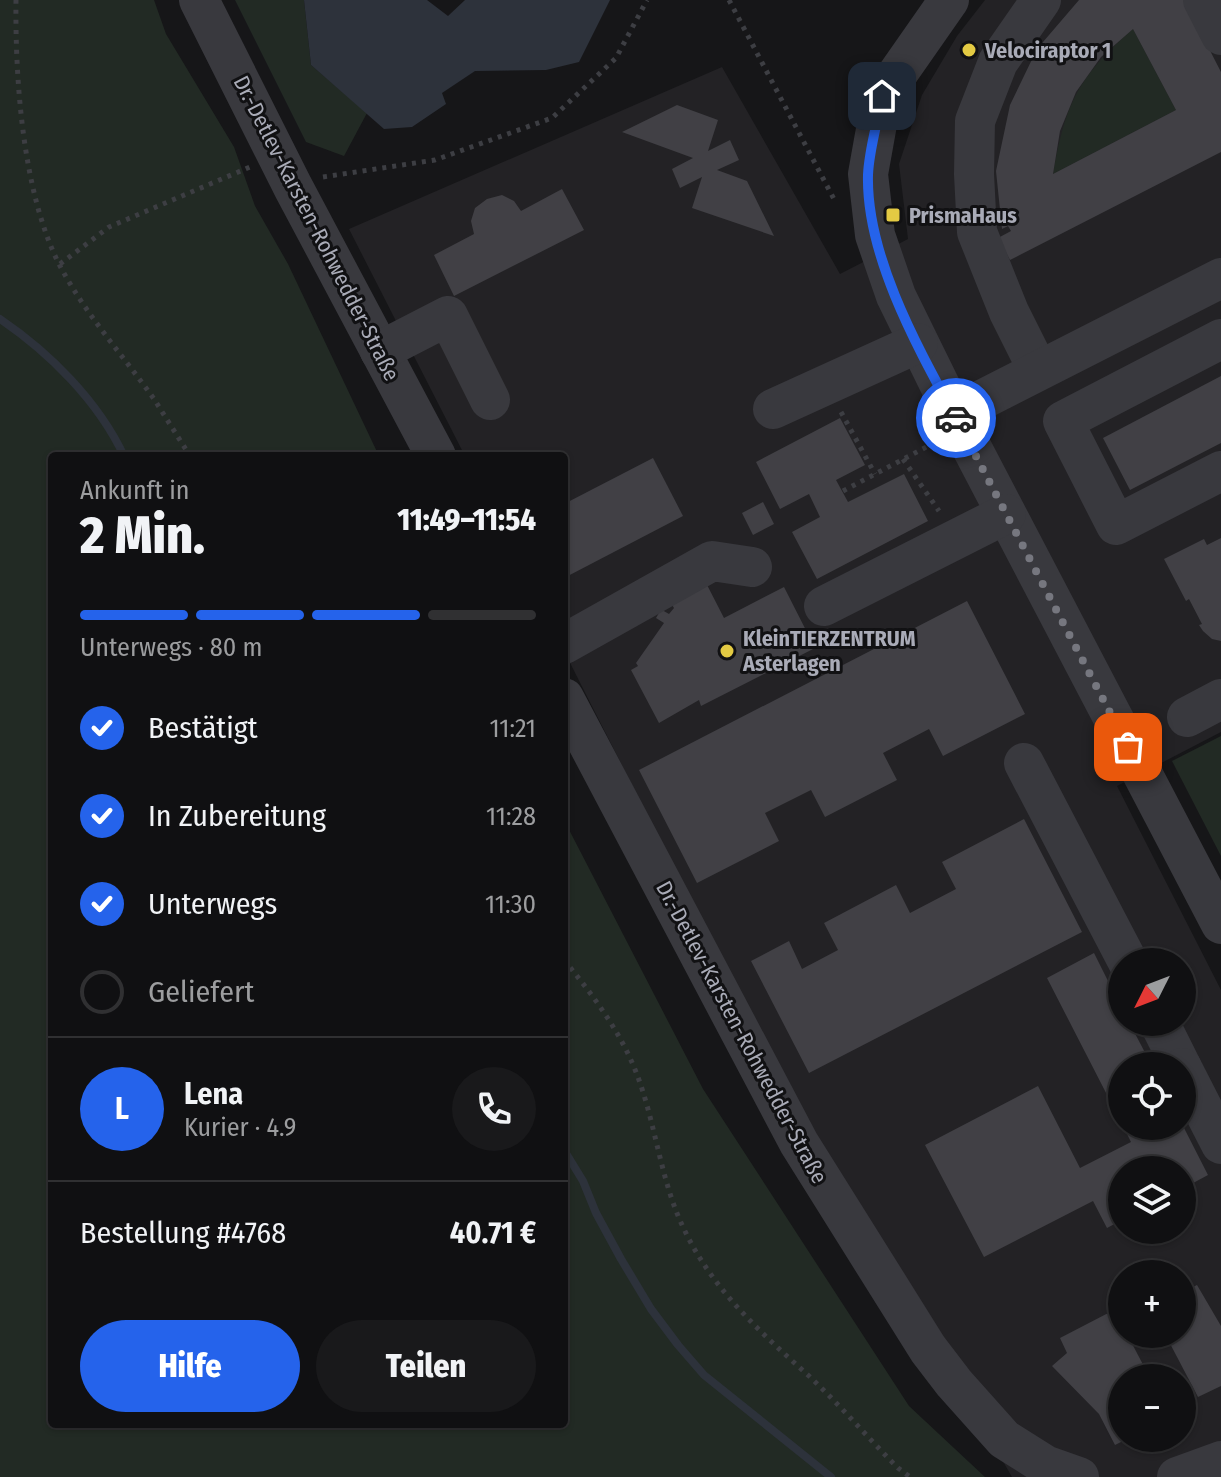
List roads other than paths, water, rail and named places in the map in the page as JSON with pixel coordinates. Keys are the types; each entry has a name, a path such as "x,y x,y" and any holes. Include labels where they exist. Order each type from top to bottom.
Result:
{"street":[{"name":"Dr.-Detlev-Karsten-Rohwedder-Straße","path":"199,0 285,171 434,452"},
{"path":"949,0 882,96 868,174 875,235 896,296 918,343 1221,924"},
{"path":"1038,370 1009,312 977,232 974,174 975,121 998,62 1041,0"},
{"path":"1203,0 1221,35"},
{"path":"958,421 1038,370 1221,278"},
{"path":"380,351 448,316 490,400"},
{"path":"1221,339 1063,421 1116,525 1221,471"},
{"path":"773,409 918,343"},
{"path":"824,606 1006,514"},
{"path":"568,642 712,561 752,567"},
{"name":"Dr.-Detlev-Karsten-Rohwedder-Straße","path":"568,706 799,1143 928,1349 1004,1439 1045,1465 1079,1477"},
{"path":"1024,763 1121,948"},
{"path":"1196,1095 1221,1144"},
{"path":"1177,1477 1221,1461"}],"waterway":[{"path":"0,319 37,347 87,397 122,452"},
{"path":"568,1157 621,1259 651,1309 678,1345 704,1375 831,1477"}],"place":[{"name":"Velociraptor 1","path":"969,50"},
{"name":"PrismaHaus","path":"893,215"},
{"name":"KleinTIERZENTRUM Asterlagen","path":"727,651"}]}
